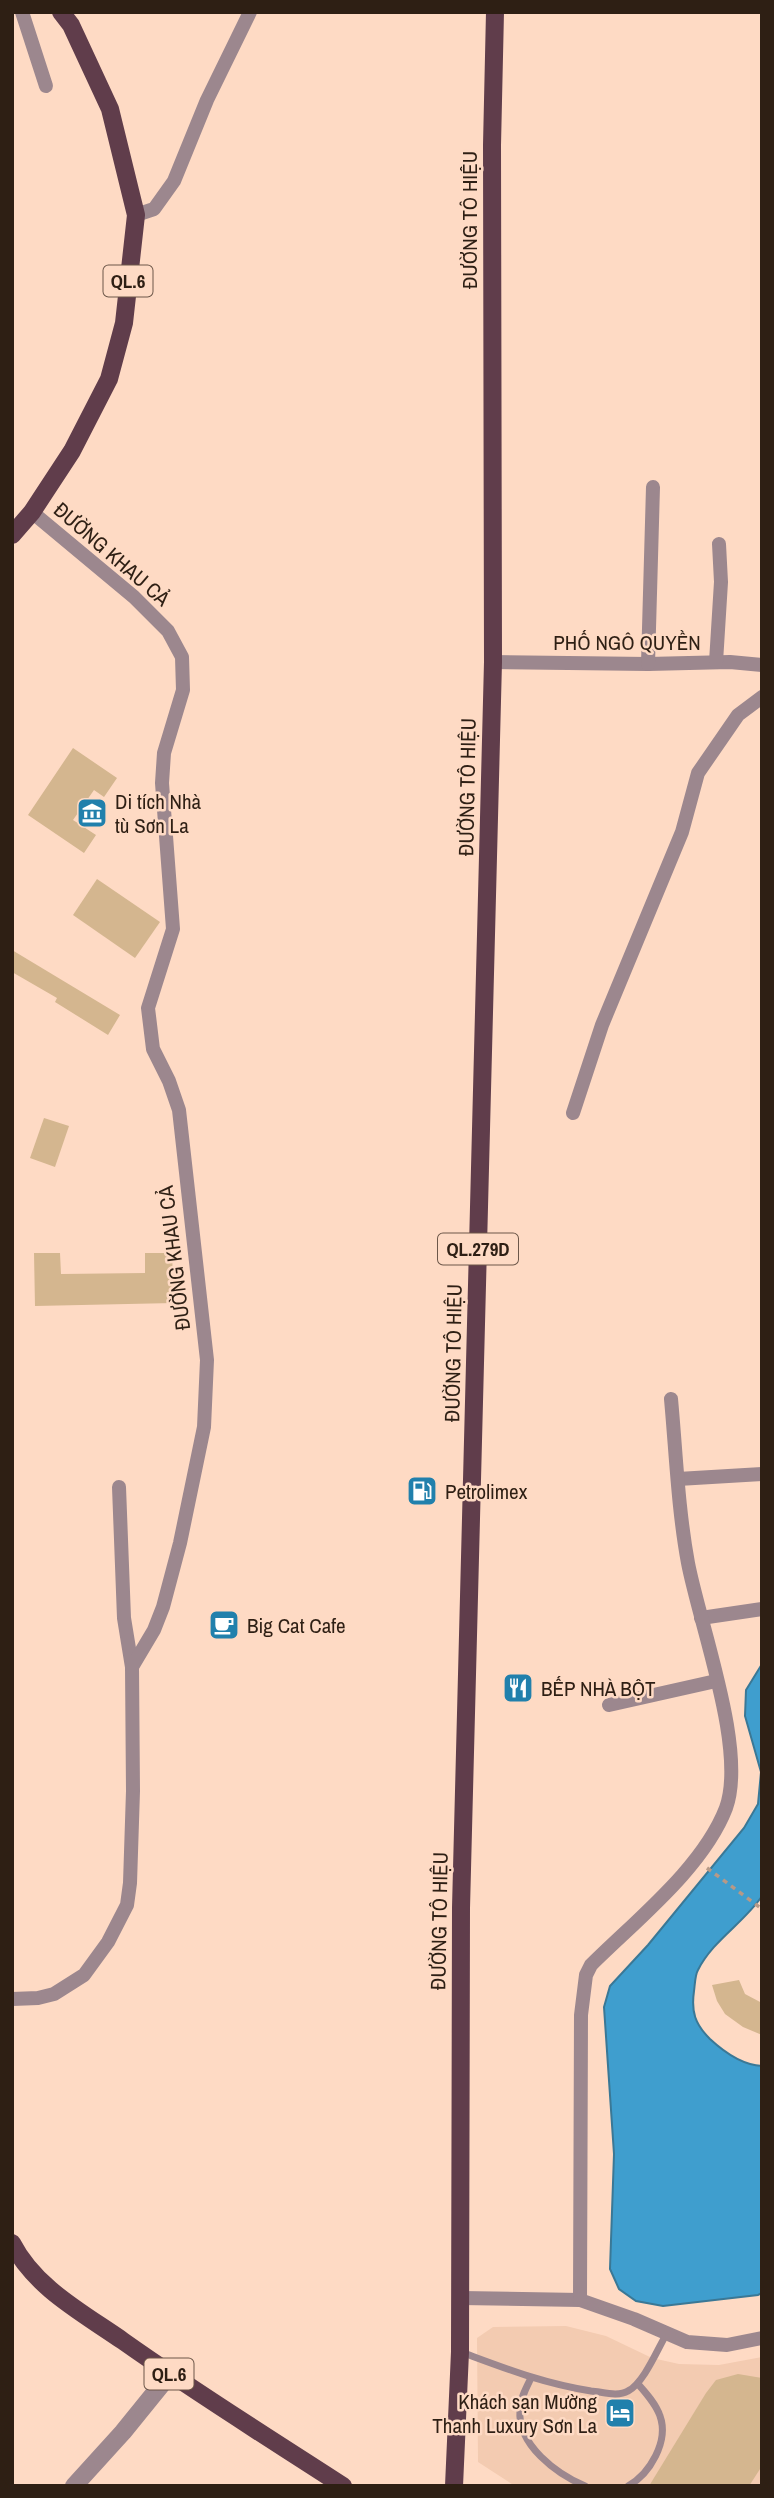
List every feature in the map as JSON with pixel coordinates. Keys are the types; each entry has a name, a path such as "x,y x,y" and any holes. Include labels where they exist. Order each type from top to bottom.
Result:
{"main road":[{"name":"QL.6","path":"12,535 32,512 72,451 109,379 124,323 136,215 110,109 71,25 61,12"},
{"name":"ĐƯỜNG TÔ HIỆU","path":"454,2486 461,2298 461,1908 493,662 492,145 495,12"},
{"name":"QL.6","path":"12,2243 29,2269 51,2291 170,2374 343,2486"}],"street":[{"path":"22,12 46,86"},
{"path":"136,215 154,209 174,181 208,100 250,12"},
{"path":"648,664 653,487"},
{"name":"ĐƯỜNG KHAU CẢ","path":"32,512 134,597 168,631 182,657 183,690 164,753 162,782 173,929 148,1008 153,1049 169,1081 179,1110 206,1348 207,1393 204,1427 163,1607 154,1630 132,1667"},
{"path":"716,662 721,582 719,544"},
{"name":"PHỐ NGÔ QUYỀN","path":"493,662 716,662 762,665"},
{"path":"573,1114 602,1025 682,832 698,773 738,715 762,697"},
{"path":"580,2300 581,2015 586,1975 591,1965 636,1923 681,1874 710,1836 726,1808 732,1783 732,1761 688,1562 671,1399"},
{"path":"678,1479 762,1475"},
{"path":"12,1998 38,1998 54,1994 84,1975 97,1959 127,1905 133,1791 132,1667 124,1618 119,1487"},
{"path":"701,1618 762,1609"},
{"path":"609,1705 716,1681"},
{"path":"461,2298 580,2300 687,2342 727,2345 762,2338"},
{"path":"74,2486 170,2374"}],"lane":[{"path":"460,2352 556,2385 613,2394 627,2393 638,2384 667,2333"},
{"path":"531,2378 519,2411 523,2432 536,2451 554,2468 585,2486"},
{"path":"628,2486 638,2481 654,2460 662,2436 660,2416 647,2393 638,2384"}],"path":[{"path":"704,1866 762,1909"}],"shaded area":[{"name":"Khách sạn Mường Thanh Luxury Sơn La","path":"566,2326 606,2336 652,2358 679,2364 719,2365 762,2357 761,2486 515,2486 478,2462 477,2338 493,2327"}],"water":[{"path":"762,1664 762,1896 704,1959 696,1974 693,2005 698,2023 715,2044 740,2060 762,2066 762,2293 663,2306 636,2301 619,2289 610,2269 614,2154 604,2007 610,1986 648,1945 744,1828 758,1804 761,1772 745,1716 746,1690"}],"building":[{"path":"73,748 117,778 104,797 94,790 73,820 96,835 84,853 28,815"},
{"path":"97,879 160,922 135,958 73,915"},
{"path":"12,950 120,1015 108,1035 55,1002 57,998 12,972"},
{"path":"44,1118 69,1126 55,1167 30,1158"},
{"path":"34,1253 60,1253 61,1274 145,1273 145,1253 172,1253 174,1303 35,1306"},
{"name":"Petrolimex","path":"411,1477 435,1479 433,1505 409,1504"},
{"path":"739,1980 745,1994 762,2003 762,2035 743,2027 725,2014 717,2001 712,1985"},
{"path":"738,2374 762,2378 762,2466 749,2486 649,2486 716,2380"}],"place":[{"name":"Di tích Nhà tù Sơn La","path":"92,813"},
{"name":"Petrolimex","path":"422,1491"},
{"name":"Big Cat Cafe","path":"224,1625"},
{"name":"BẾP NHÀ BỘT","path":"518,1688"},
{"name":"Khách sạn Mường Thanh Luxury Sơn La","path":"620,2413"}]}
